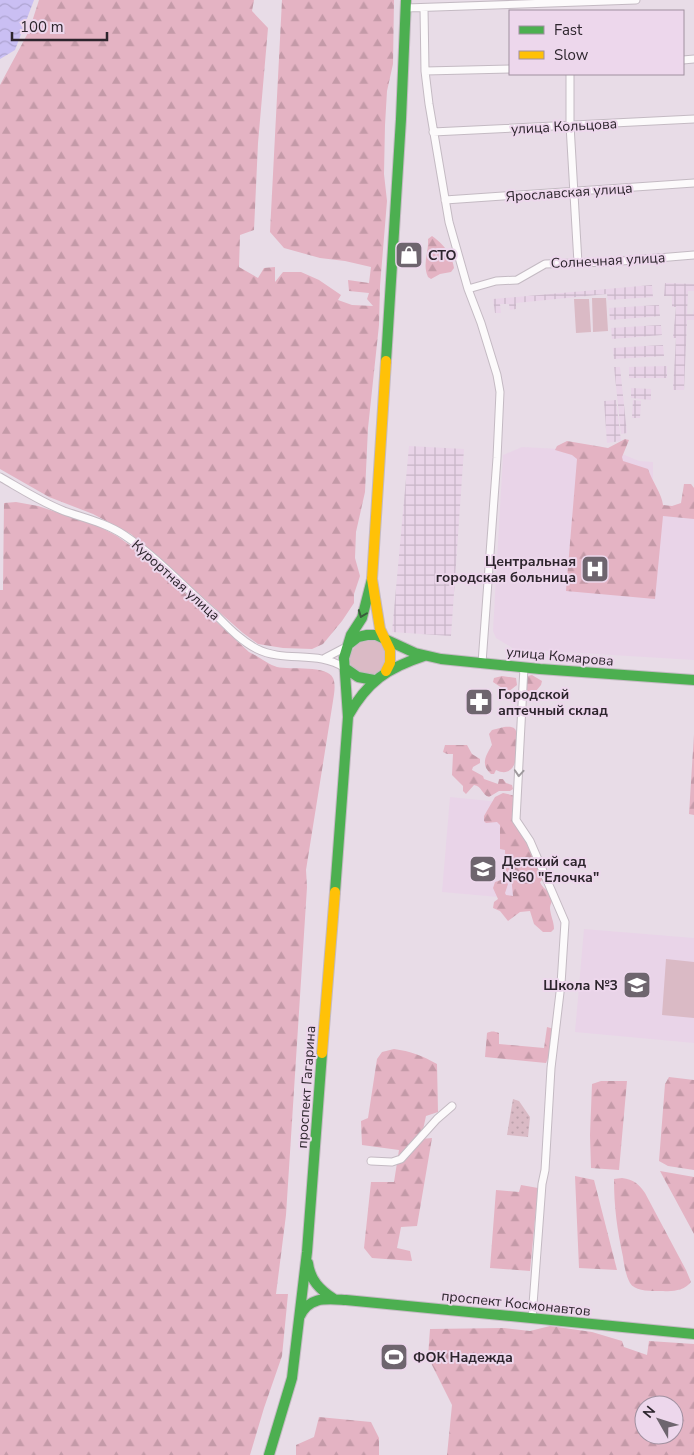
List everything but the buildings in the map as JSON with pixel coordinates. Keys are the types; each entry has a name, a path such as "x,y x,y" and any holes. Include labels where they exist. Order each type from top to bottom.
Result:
{"main road":[{"path":"406,4 372,580 362,618 351,635 344,658 345,668 356,677 364,680 374,680 399,664 424,656"},
{"path":"372,580 377,615 390,650 390,663 386,671"},
{"path":"346,647 358,636 364,634 384,638 401,648 424,656"},
{"name":"улица Комарова","path":"424,656 524,667 694,680"},
{"name":"проспект Гагарина","path":"272,1454 292,1378 307,1252 348,717 345,668"},
{"name":"проспект Гагарина","path":"348,717 357,698 374,680"},
{"path":"307,1252 308,1272 313,1282 335,1300"},
{"name":"проспект Космонавтов","path":"300,1317 306,1304 314,1301 335,1300 694,1334"}],"street":[{"path":"406,4 424,8 636,0"},
{"path":"424,8 425,71 445,200 454,245 492,358 500,392 482,663"},
{"path":"425,71 509,69"},
{"path":"570,75 570,126 578,263"},
{"name":"улица Кольцова","path":"433,132 694,119"},
{"name":"Ярославская улица","path":"445,200 694,183"},
{"name":"Солнечная улица","path":"468,289 496,281 517,280 545,264 694,255"},
{"name":"Курортная улица","path":"0,477 46,503 64,511 97,521 122,534 139,546 230,628 257,649 267,653 288,656 325,658 345,668"},
{"path":"325,658 346,647"},
{"path":"524,667 516,820 530,841 565,922 561,984 551,1068 532,1318"},
{"path":"370,1161 392,1162 401,1159 437,1119 452,1106"}],"shaded area":[{"path":"665,283 694,284 694,291 688,291 687,314 693,314 694,308 694,320 687,320 684,390 673,390 676,338 673,338 676,307 672,307 672,296 664,296"},
{"path":"652,285 653,297 608,300 607,294 516,303 516,309 510,310 509,304 500,304 501,313 495,313 493,299"},
{"path":"592,298 606,298 608,331 593,332"},
{"path":"574,299 589,299 591,332 576,333"},
{"path":"659,305 660,316 610,320 609,308"},
{"path":"661,325 662,335 612,339 611,328"},
{"path":"663,345 664,356 614,359 613,348"},
{"path":"667,366 667,378 629,378 629,367"},
{"path":"614,367 620,367 627,433 621,434"},
{"path":"631,388 651,389 651,400 631,398"},
{"path":"616,400 621,441 607,443 604,401"},
{"path":"633,400 641,401 640,418 632,418"},
{"path":"409,446 464,449 451,636 392,632"},
{"name":"Центральная городская больница","path":"522,447 617,452 639,461 653,462 653,506 694,507 694,660 514,649 496,638 493,631 503,455"},
{"path":"365,638 378,640 387,650 385,669 368,677 352,668 350,663 350,654 354,647"},
{"name":"Детский сад №60 \"Елочка\"","path":"450,797 510,803 521,899 442,892"},
{"name":"Школа №3","path":"584,929 694,938 694,1043 575,1032"},
{"path":"666,959 694,962 694,1018 662,1015"},
{"path":"513,1099 519,1101 530,1117 528,1137 507,1135"}],"green space":[{"path":"39,0 254,0 252,11 268,28 258,143 254,230 240,235 239,267 258,278 264,268 275,267 275,282 283,272 301,272 319,280 341,295 338,300 352,305 373,306 367,299 369,293 349,291 348,280 369,283 371,267 320,258 284,248 270,232 282,0 394,0 393,64 387,91 385,125 384,174 387,201 380,286 379,325 368,428 365,492 356,532 355,558 360,576 354,594 354,603 323,644 312,649 283,648 258,644 243,633 131,534 93,514 49,497 0,469 0,85 29,31"},
{"path":"432,236 446,250 454,268 451,272 440,274 431,279 426,272 426,263 428,239"},
{"path":"625,439 629,440 622,457 623,461 648,469 661,496 663,505 672,506 681,503 684,484 691,484 694,488 694,519 663,516 655,599 566,591 577,459 572,455 555,450 557,446 567,441 608,448"},
{"path":"16,502 38,506 98,526 117,536 146,557 249,652 277,667 324,671 330,674 334,681 334,695 306,870 307,887 286,1215 276,1294 288,1294 282,1356 250,1455 0,1455 0,590 3,590 4,503"},
{"path":"532,675 542,681 536,691 539,695 537,698 525,693 526,678"},
{"path":"502,676 516,678 517,685 508,692 493,682 494,678"},
{"path":"504,727 515,729 518,747 517,756 510,770 504,772 496,770 494,774 491,774 485,764 486,756 492,745 489,734 492,730"},
{"path":"694,734 694,815 689,814"},
{"path":"445,745 467,745 472,754 480,759 480,763 473,767 472,770 483,776 484,779 498,784 499,779 503,779 506,783 512,785 513,789 510,791 499,791 489,797 479,787 474,785 466,794 463,791 463,786 452,775 453,754 443,752"},
{"path":"503,793 516,796 515,821 529,841 544,878 540,882 552,897 550,908 554,929 551,932 543,932 534,924 530,911 520,912 508,921 500,911 493,908 494,902 498,899 493,888 495,882 504,879 508,884 506,895 513,896 511,875 506,871 505,850 500,849 500,825 497,822 486,823 484,821 484,816 495,797"},
{"path":"547,1027 554,1029 551,1051 546,1063 485,1057 487,1033 493,1031 499,1033 499,1044 544,1048"},
{"path":"394,1049 416,1054 437,1064 438,1112 426,1116 421,1139 432,1138 417,1226 401,1227 397,1248 410,1251 412,1261 372,1258 364,1248 371,1182 394,1182 399,1150 362,1145 361,1121 368,1118 377,1059 382,1052"},
{"path":"669,1077 694,1080 694,1170 668,1166 659,1161 665,1084"},
{"path":"601,1081 627,1081 619,1170 591,1168 592,1084"},
{"path":"660,1171 694,1177 694,1234"},
{"path":"575,1176 594,1180 617,1270 579,1268"},
{"path":"622,1178 635,1182 645,1193 686,1270 691,1282 686,1287 671,1291 649,1291 636,1288 630,1283 627,1277 615,1209 614,1179"},
{"path":"521,1185 538,1188 530,1271 490,1268 496,1190 519,1192"},
{"path":"550,1326 592,1332 622,1341 624,1347 647,1355 649,1341 694,1344 694,1455 447,1455 452,1405 428,1357 430,1329 504,1328 530,1331"},
{"path":"319,1417 371,1422 379,1438 379,1455 296,1455 296,1445 314,1437"}],"water":[{"path":"0,0 34,0 15,50 0,59"}],"traffic: fast":[{"path":"386,361 401,119 406,0"},
{"path":"335,892 348,717 344,658 351,635 362,618 372,579"},
{"path":"349,644 358,637 376,635 415,653 441,659 540,669 694,680"},
{"path":"348,716 363,694 379,678 399,666 424,656"},
{"path":"345,668 358,677 374,680"},
{"path":"269,1455 292,1378 307,1252 322,1053"},
{"path":"308,1263 316,1284 334,1299"},
{"path":"300,1316 308,1305 319,1300 332,1299 694,1334"}],"traffic: slow":[{"path":"386,361 372,579 380,629 390,650 390,663 386,671"},
{"path":"322,1053 335,892"}],"place":[{"name":"СТО","path":"409,255"},
{"name":"Центральная городская больница","path":"595,569"},
{"name":"Городской аптечный склад","path":"479,702"},
{"name":"Детский сад №60 \"Елочка\"","path":"483,869"},
{"name":"Школа №3","path":"637,985"},
{"name":"ФОК Надежда","path":"394,1357"}]}
